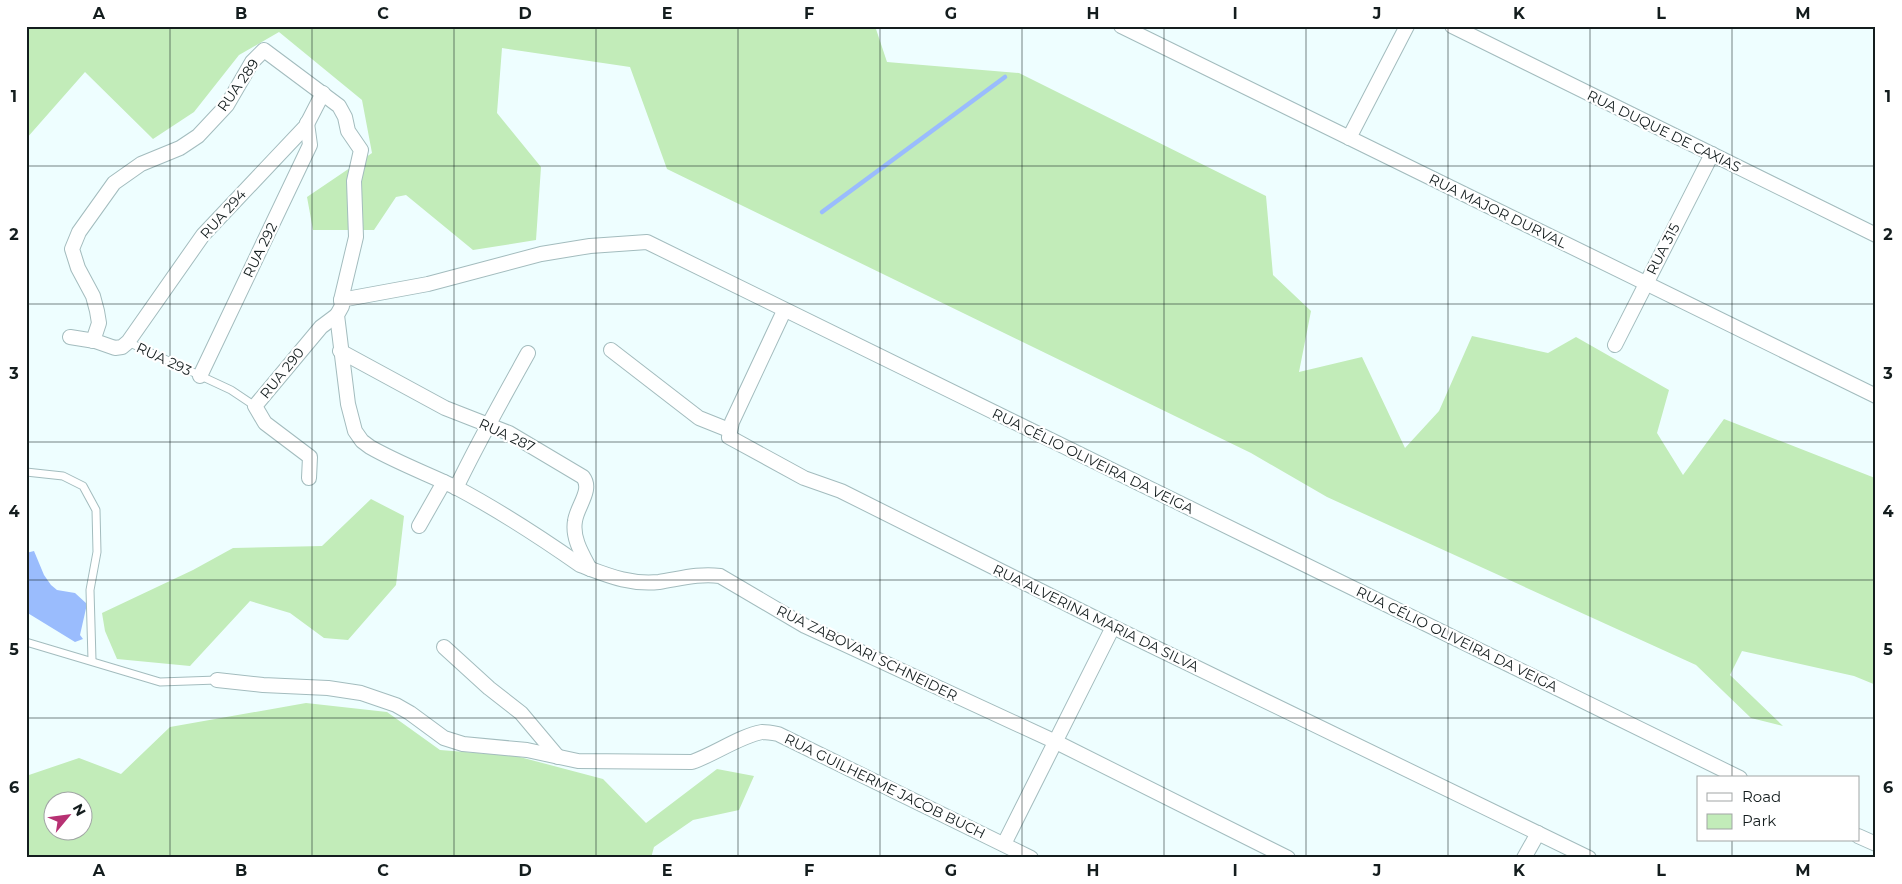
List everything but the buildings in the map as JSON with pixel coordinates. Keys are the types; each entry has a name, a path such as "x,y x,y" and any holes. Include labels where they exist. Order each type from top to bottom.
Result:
{"street":[{"name":"RUA MAJOR DURVAL","path":"1121,26 1876,396"},
{"path":"1348,138 1407,26"},
{"name":"RUA DUQUE DE CAXIAS","path":"1452,26 1876,235"},
{"name":"RUA 289","path":"93,341 98,323 97,311 93,296 78,268 72,249 78,232 114,183 140,164 180,148 198,136 227,105 252,62 264,50 339,106 345,117 348,132 360,150 354,181 356,237 341,300"},
{"name":"RUA 294","path":"128,342 202,235 307,123 323,93"},
{"name":"RUA 292","path":"200,376 310,145 307,123"},
{"name":"RUA 315","path":"1615,344 1712,154"},
{"name":"RUA CÉLIO OLIVEIRA DA VEIGA","path":"341,300 428,284 541,254 590,246 647,242 784,311 1736,776"},
{"name":"RUA ZABOVARI SCHNEIDER","path":"341,300 342,306 336,314 340,351 352,419 355,430 362,441 380,453 450,485 512,518 580,565 590,569 624,581 639,582 658,582 711,575 720,576 806,626 1056,742 1288,858"},
{"path":"611,350 699,418 729,430 784,311"},
{"name":"RUA 290","path":"309,478 310,457 265,424 256,406 320,327 336,314"},
{"path":"70,337 93,341 119,349 128,342"},
{"name":"RUA 287","path":"340,351 445,408 524,441 575,471 587,482 587,489 575,521 578,545 590,569"},
{"path":"419,526 472,453 528,353"},
{"name":"RUA ALVERINA MARIA DA SILVA","path":"729,430 729,437 804,478 841,491 1113,627 1589,858"},
{"path":"1004,844 1113,627"},
{"path":"444,647 489,688 521,712 558,758"},
{"name":"RUA GUILHERME JACOB BUCH","path":"217,680 262,685 328,688 360,693 396,705 454,742 527,750 578,761 692,762 708,757 752,735 765,732 778,734 1031,858"},
{"path":"1524,858 1538,833"},
{"path":"1860,837 1876,844"}],"lane":[{"name":"RUA 293","path":"128,342 231,390 256,406"},
{"path":"26,472 63,476 83,486 96,510 97,552 90,590 92,660"},
{"path":"26,642 92,660 112,669 160,682 217,680"}],"green space":[{"path":"26,26 875,26 887,62 1019,73 1266,196 1273,275 1311,311 1299,372 1362,357 1405,448 1439,411 1472,336 1548,353 1576,337 1669,390 1657,433 1683,475 1724,419 1875,478 1876,685 1854,676 1742,651 1730,675 1783,726 1751,718 1696,665 1327,497 1251,453 667,169 630,67 502,48 497,113 541,167 536,240 473,250 406,195 396,197 374,230 313,230 307,197 372,153 362,100 279,32 239,55 194,112 153,139 85,72 26,139"},
{"path":"371,499 404,516 396,585 348,640 324,638 290,613 250,601 190,666 117,659 105,631 102,613 193,570 233,548 322,546"},
{"path":"306,703 387,712 440,750 516,756 603,779 646,823 717,769 754,776 739,810 693,820 654,847 651,858 26,858 26,776 79,758 121,774 170,727"}],"water":[{"path":"34,551 44,575 51,585 57,590 75,593 87,604 80,635 83,639 75,642 26,612 26,553"}],"waterway":[{"path":"822,212 1005,77"}]}
